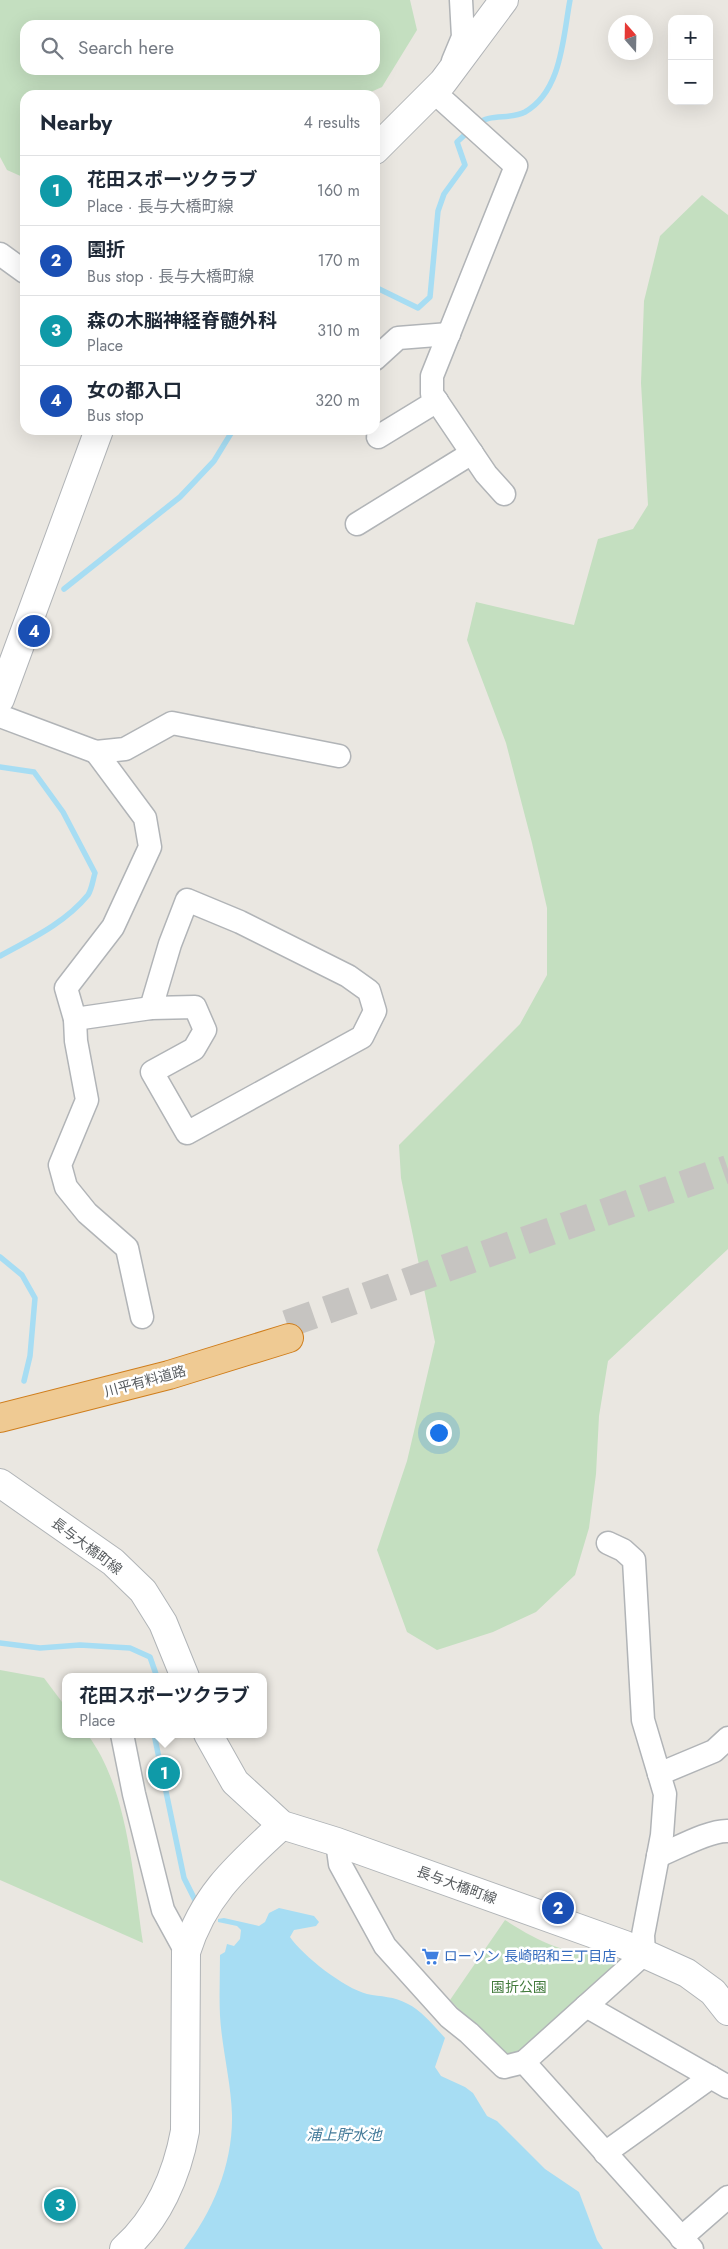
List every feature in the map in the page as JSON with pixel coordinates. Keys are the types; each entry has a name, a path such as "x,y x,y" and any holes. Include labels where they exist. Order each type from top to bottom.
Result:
{"highway":[{"name":"川平有料道路","path":"0,1407 288,1331 169,1375 0,1418"}],"street":[{"path":"438,87 463,37 461,0"},
{"path":"380,145 438,87 504,0"},
{"path":"438,87 464,119 516,166 432,376 432,394 486,474 504,494"},
{"path":"0,254 20,268"},
{"path":"380,354 398,338 449,334"},
{"path":"378,437 437,401"},
{"path":"0,699 97,435"},
{"path":"357,524 472,453"},
{"path":"0,716 96,752 125,749 172,723 338,756"},
{"path":"96,752 145,818 150,847 113,927 66,988 75,1019 76,1041 87,1100 60,1165 66,1187 88,1213 127,1248 142,1317"},
{"path":"75,1019 151,1008 195,1007 205,1030 194,1049 152,1072 186,1133 362,1037 375,1011 369,991 348,976 240,922 187,900 170,944 151,1008"},
{"name":"長与大橋町線","path":"0,1482 114,1562 143,1591 163,1623 183,1673"},
{"path":"337,1842 340,1864 385,1946 449,2017 469,2032 504,2067 524,2062 644,1954 643,1935 662,1835 664,1794 642,1720 634,1560 623,1550 608,1542"},
{"path":"123,1738 134,1794 163,1910 186,1952"},
{"name":"長与大橋町線","path":"210,1738 235,1782 282,1825 337,1842 625,1945 687,1973 712,1992 728,2011"},
{"path":"659,1774 714,1751 728,1738"},
{"path":"124,2249 135,2239 158,2209 180,2157 185,2131 186,1952 204,1909 240,1865 282,1825"},
{"path":"658,1856 722,1830 728,1830"},
{"path":"586,2006 719,2082 605,2153"},
{"path":"524,2062 687,2243 728,2197"}],"green space":[{"path":"0,0 410,0 417,30 382,87 375,90 20,90 20,176 7,170 0,157"},
{"path":"702,195 728,215 728,1249 608,1361 599,1416 596,1474 589,1528 575,1575 536,1612 493,1632 437,1650 407,1632 377,1550 407,1461 435,1342 401,1178 399,1145 520,1024 547,975 547,908 532,843 506,743 467,640 476,602 574,625 598,539 633,529 648,505 641,383 644,301 660,236"},
{"path":"0,1670 44,1678 62,1702 62,1738 90,1738 101,1756 112,1780 127,1834 143,1943 0,1880"},
{"name":"園折公園","path":"505,1920 556,1947 583,1954 614,1955 615,1965 521,2054 505,2057 450,2000"}],"water":[{"name":"浦上貯水池","path":"279,1908 314,1916 319,1922 316,1926 294,1930 290,1937 314,1962 358,1991 403,2001 413,2007 432,2024 445,2038 435,2067 441,2076 465,2087 473,2093 487,2116 497,2121 545,2169 579,2192 597,2240 603,2249 184,2249 204,2219 219,2186 225,2169 231,2133 231,2103 220,2016 220,1955 225,1952 227,1944 234,1946 240,1939 241,1930 237,1926 218,1922 218,1919 224,1918 259,1926 265,1922 269,1913"}],"waterway":[{"path":"477,124 494,117 513,116 525,112 537,103 547,91 559,62 570,0"},
{"path":"380,289 418,308 430,297 438,211 444,194 465,165 457,142 470,130"},
{"path":"64,589 180,497 214,461 230,435"},
{"path":"0,767 34,772 63,812 95,873 88,895 69,914 47,930 0,956"},
{"path":"0,1257 22,1275 35,1298 30,1356 24,1381"},
{"path":"0,1643 40,1648 80,1645 130,1648 150,1657 156,1673"},
{"path":"155,1738 184,1878 198,1906"}],"tunnel":[{"path":"287,1324 728,1169"}],"place":[{"name":"女の都入口","path":"34,631"},
{"name":"花田スポーツクラブ","path":"164,1773"},
{"name":"園折","path":"558,1908"},
{"name":"ローソン 長崎昭和三丁目店","path":"430,1956"},
{"name":"森の木脳神経脊髄外科","path":"60,2205"}]}
